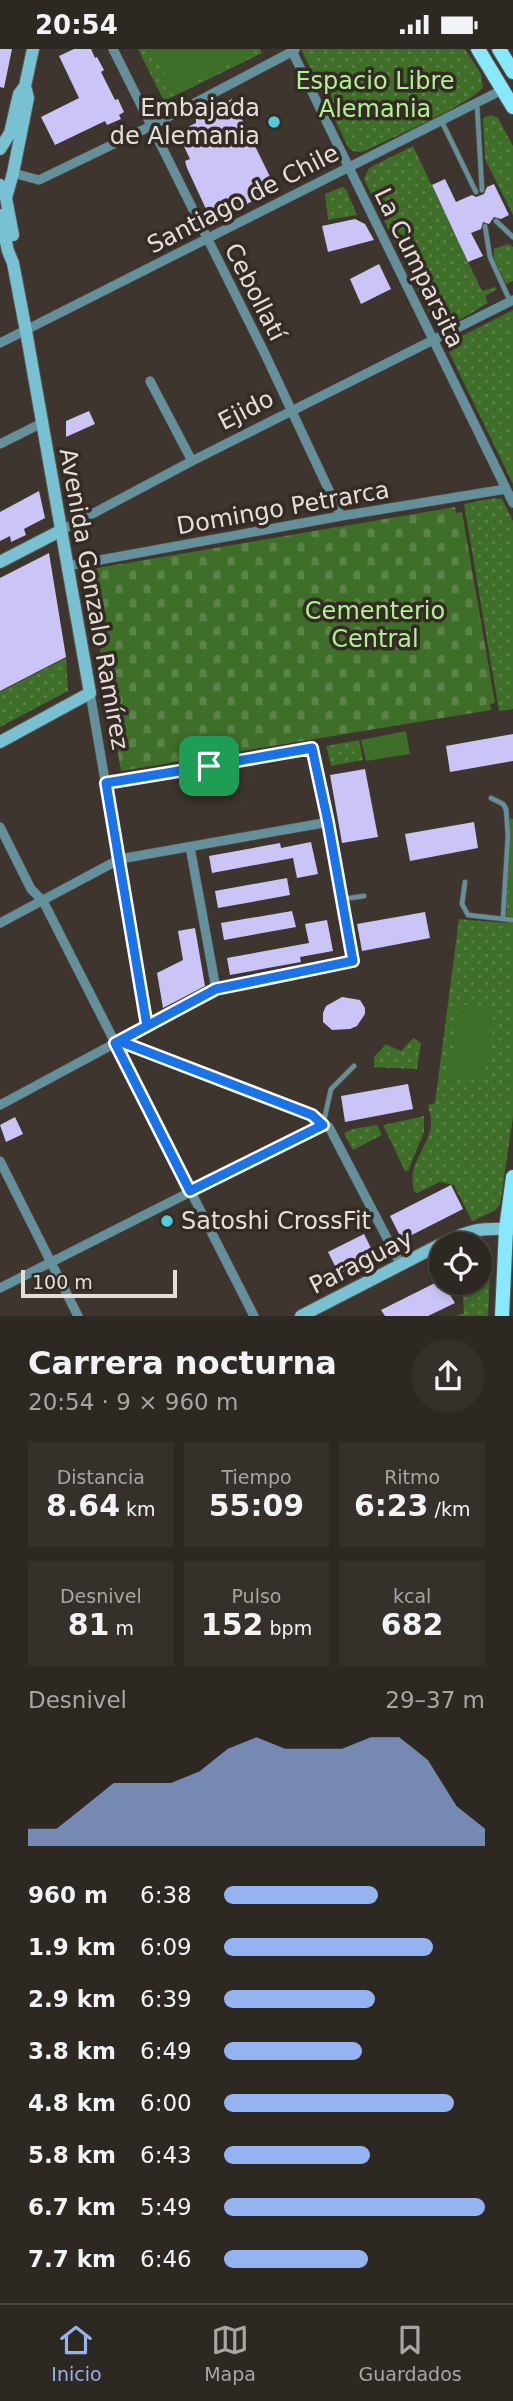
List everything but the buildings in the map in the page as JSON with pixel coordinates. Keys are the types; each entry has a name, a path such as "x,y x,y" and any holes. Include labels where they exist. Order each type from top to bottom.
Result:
{"main road":[{"path":"478,49 513,107"},
{"path":"499,49 513,72"},
{"path":"502,1316 513,1177"}],"street":[{"path":"0,149 10,133 33,49"},
{"name":"Cebollatí","path":"113,49 341,516"},
{"path":"13,173 39,180 293,50"},
{"name":"La Cumparsita","path":"293,50 513,503"},
{"path":"6,198 28,98 25,86"},
{"name":"Santiago de Chile","path":"0,343 504,89"},
{"name":"Avenida Gonzalo Ramírez","path":"0,185 6,198 16,250 13,263"},
{"name":"Avenida Gonzalo Ramírez","path":"0,215 13,263 26,331 147,1026"},
{"name":"Ejido","path":"0,562 192,461 511,301"},
{"path":"150,381 192,461"},
{"path":"0,444 41,423"},
{"name":"Domingo Petrarca","path":"67,566 506,489"},
{"path":"0,742 90,693"},
{"path":"0,1105 216,989 353,961 312,748 106,783"},
{"path":"0,923 120,859 328,822"},
{"path":"0,827 31,889 43,901 117,1042 254,1316"},
{"path":"190,846 216,989"},
{"path":"117,1042 312,1115 329,1127 401,1265"},
{"path":"0,1288 323,1125"},
{"path":"0,1160 78,1316"},
{"name":"Paraguay","path":"467,1232 481,1228 510,1229"},
{"name":"Paraguay","path":"300,1316 429,1250"}],"lane":[{"path":"442,122 479,191 477,104"},
{"path":"496,221 513,237"},
{"path":"485,226 490,257 511,301"},
{"path":"491,797 503,804 508,822 503,918"},
{"path":"465,882 462,904 467,915 513,920"},
{"path":"342,900 364,896"},
{"path":"323,1125 331,1089 354,1066"}],"green space":[{"path":"138,49 260,49 262,53 164,101"},
{"path":"152,49 243,49 246,55 173,91"},
{"name":"Espacio Libre Alemania","path":"301,49 465,49 481,74 483,87 464,102 430,120 369,149 356,152 347,145"},
{"path":"491,115 498,118 513,146 513,215 485,159 483,118"},
{"path":"413,146 482,291 495,287 497,289 485,296 488,303 445,324 432,319 364,179 369,168"},
{"path":"342,187 346,189 357,215 328,220 325,194"},
{"path":"508,244 513,247 513,281 506,284 494,259 494,249"},
{"path":"513,310 513,484 449,352 454,340"},
{"path":"502,499 513,521 513,709 499,711 464,504"},
{"name":"Cementerio Central","path":"455,507 456,513 462,512 495,703 490,704 491,710 121,771 86,570"},
{"path":"66,658 68,691 0,727 0,692"},
{"path":"406,731 410,754 366,761 361,740"},
{"path":"359,740 363,760 331,766 326,746"},
{"path":"510,818 513,819 513,1117 500,1205 494,1211 472,1221 454,1185 440,1182 417,1193 414,1191 413,1173 431,1127 428,1105 435,1103 459,919 506,923"},
{"path":"459,1004 494,1009 484,1081 449,1076"},
{"path":"413,1038 421,1043 417,1069 374,1067 374,1057 386,1044 401,1051"},
{"path":"424,1116 424,1132 408,1171 405,1171 383,1125"},
{"path":"377,1125 382,1135 353,1150 344,1133"},
{"path":"463,1295 489,1295 488,1316 456,1316 464,1313"}],"place":[{"name":"Embajada de Alemania","path":"274,122"},
{"name":"Satoshi CrossFit","path":"167,1221"}],"route":[{"path":"209,766 106,783 147,1026 115,1043 190,1191 323,1125 312,1115 119,1041 147,1026 216,989 353,961 312,748 209,766"}]}
